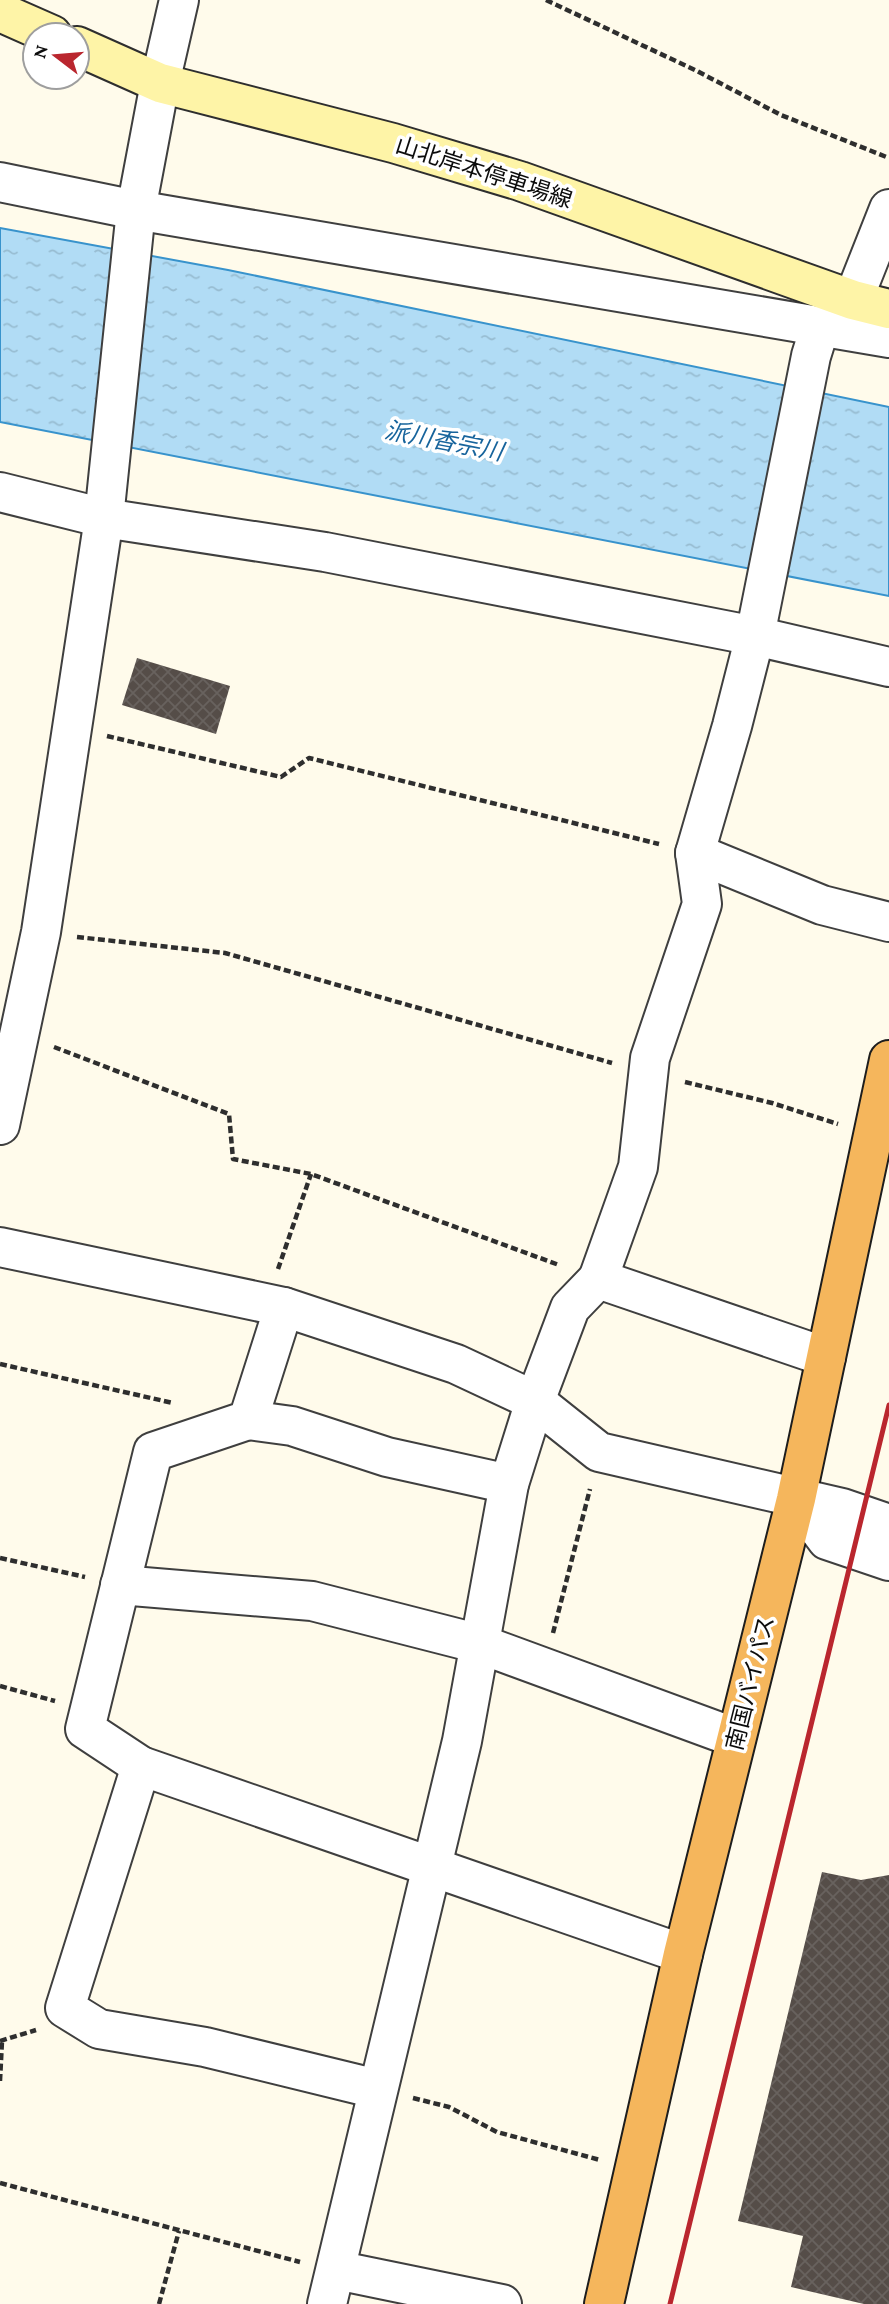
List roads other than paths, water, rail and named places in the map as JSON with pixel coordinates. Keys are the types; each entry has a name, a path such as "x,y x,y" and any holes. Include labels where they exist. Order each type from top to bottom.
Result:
{"highway":[{"name":"南国バイパス","path":"604,2304 683,1954 796,1499 889,1059"}],"main road":[{"path":"0,12 21,21"},
{"name":"山北岸本停車場線","path":"91,52 160,83 393,143 520,181 853,300 889,309"}],"street":[{"path":"0,1125 41,932 105,501 135,220 160,83 179,0"},
{"path":"0,182 135,220 816,342 889,338"},
{"path":"853,300 889,209"},
{"path":"502,2304 331,2287 462,1741 509,1484 535,1401 570,1308 598,1279 638,1167 650,1058 702,904 695,853 732,726 756,628 816,342"},
{"path":"0,492 105,501 325,552 756,628 889,667"},
{"path":"695,853 822,905 889,922"},
{"path":"0,1247 275,1305 456,1363 535,1401 599,1452 796,1499 887,1513"},
{"path":"598,1279 826,1357"},
{"path":"248,1420 275,1305"},
{"path":"509,1484 387,1457 292,1426 248,1420 153,1452 85,1729 141,1766 683,1954"},
{"path":"796,1499 827,1540 889,1561"},
{"path":"120,1585 312,1601 480,1644 736,1738"},
{"path":"141,1766 65,2008 99,2029 205,2047 377,2090"}],"water":[{"name":"派川香宗川","path":"0,228 228,270 889,407 889,596 0,422"}],"railway":[{"path":"670,2304 889,1405"}]}
